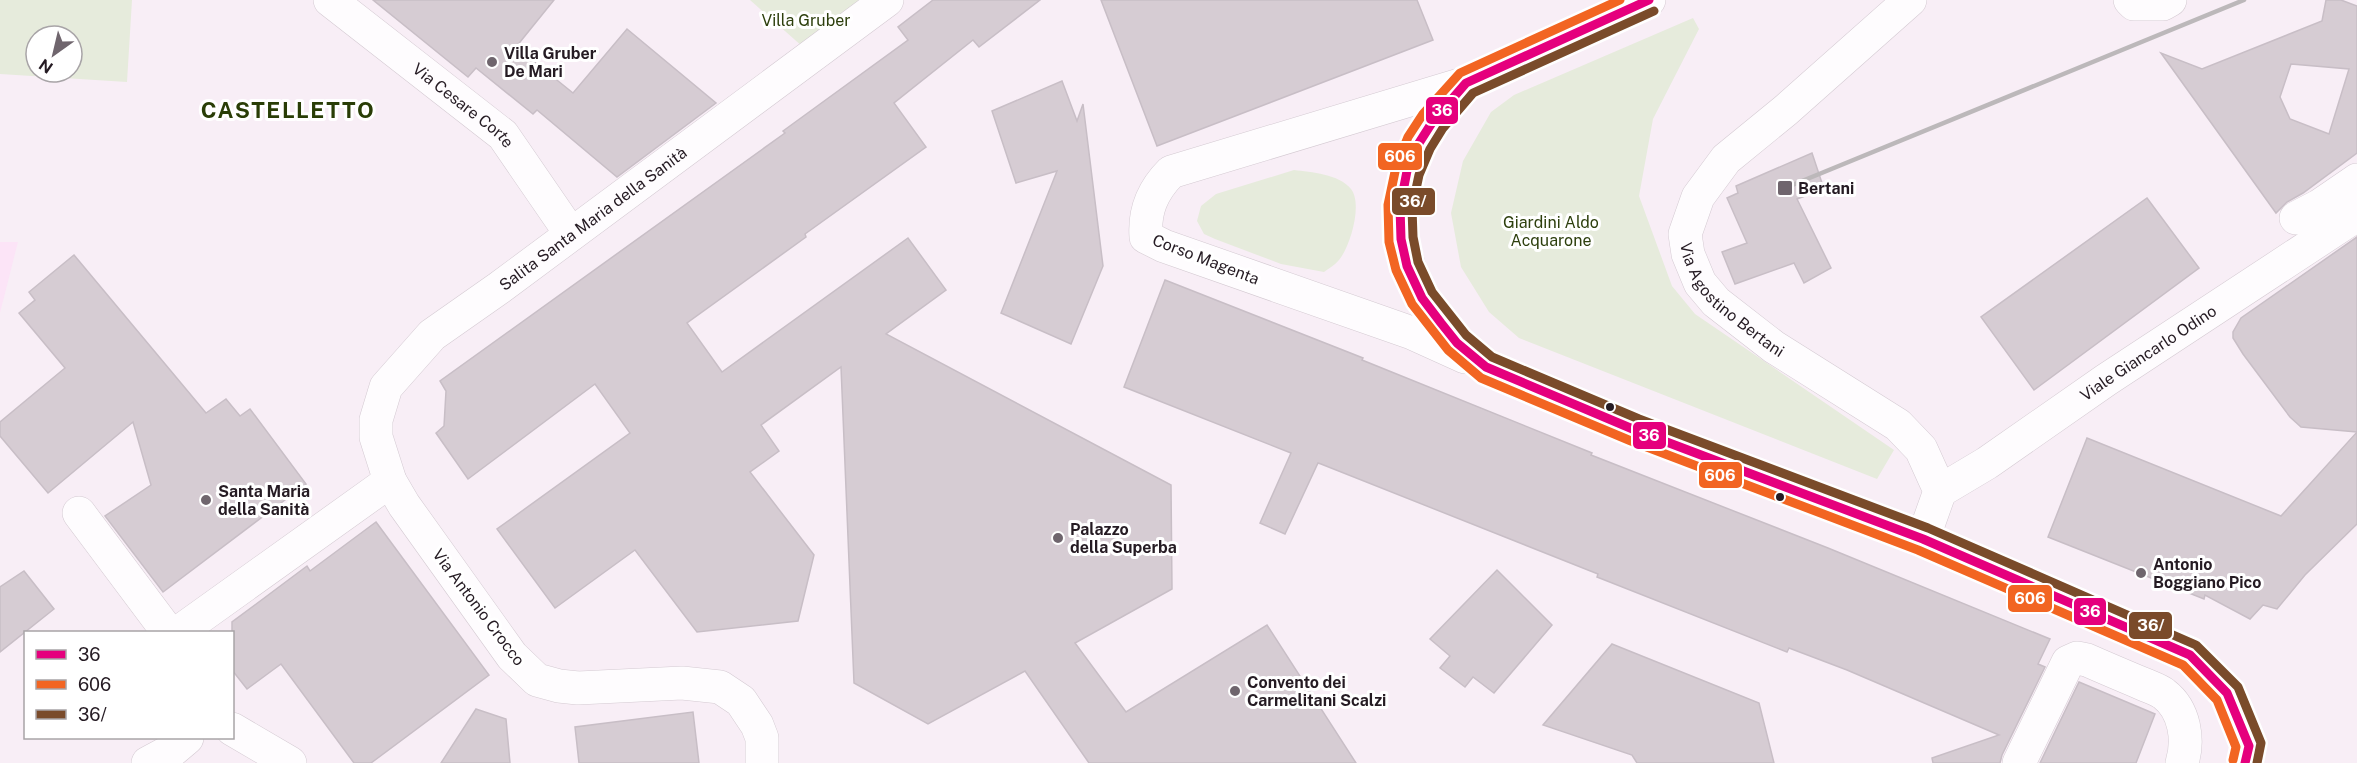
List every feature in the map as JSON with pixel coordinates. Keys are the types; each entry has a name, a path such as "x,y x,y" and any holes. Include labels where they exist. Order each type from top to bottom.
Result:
{"street":[{"name":"Via Cesare Corte","path":"330,0 503,135 571,234"},
{"name":"Salita Santa Maria della Sanità","path":"390,481 376,437 376,420 386,387 432,335 887,0"},
{"name":"Corso Magenta","path":"1649,0 1466,83 1171,172 1156,190 1147,209 1146,237 1164,246 1412,333 1486,367 1646,434 1923,539 2190,655 2227,693 2249,746 2245,763"},
{"name":"Via Agostino Bertani","path":"1910,0 1786,110 1726,159 1708,180 1698,197 1685,234 1688,254 1700,283 1716,302 1774,347 1898,425 1921,449 1940,491"},
{"path":"2130,0 2134,4 2163,4 2170,0"},
{"name":"Corso Magenta","path":"1466,83 1433,121 1419,143 1407,171 1400,207 1401,239 1407,266 1422,298 1457,343 1486,367"},
{"path":"2296,218 2319,206 2357,180"},
{"name":"Viale Giancarlo Odino","path":"1940,491 1987,463 2106,380 2357,215"},
{"path":"182,631 390,481"},
{"name":"Via Antonio Crocco","path":"390,481 404,505 512,656 537,680 578,688 682,683 720,687 741,701 757,725 762,738 762,763"},
{"path":"1923,539 1940,491"},
{"path":"79,513 167,631"},
{"path":"2019,763 2068,662 2077,658 2087,660 2164,693 2175,706 2185,730 2186,743 2182,763"},
{"path":"234,730 290,763"},
{"path":"148,763 174,749 186,739"}],"shaded area":[{"path":"0,242 18,242 0,313"}],"green space":[{"path":"0,0 132,0 127,82 84,79 84,24 24,24 24,76 0,74"},
{"name":"Villa Gruber","path":"750,0 868,0 803,47"},
{"name":"Giardini Aldo Acquarone","path":"1693,18 1699,29 1653,119 1639,196 1672,286 1695,314 1894,450 1877,479 1519,338 1489,312 1461,267 1451,213 1463,161 1491,112 1514,95"},
{"path":"1294,170 1339,180 1351,189 1354,196 1356,205 1351,236 1343,254 1334,265 1324,272 1281,264 1204,234 1197,221 1201,206 1216,194"}],"building":[{"path":"373,0 554,0 516,47 573,93 627,29 716,103 617,177 537,110 533,114 476,68 468,77"},
{"path":"933,0 1040,0 979,47 973,40 894,103 926,147 687,323 722,372 908,238 946,290 886,334 1171,485 1172,589 1075,643 1126,712 1267,625 1356,763 1089,763 1025,671 928,724 854,683 841,367 761,425 779,451 750,472 814,555 798,621 697,632 635,550 555,608 497,529 630,433 595,384 468,479 436,433 444,426 446,391 440,381 785,133 783,131 908,40 898,27"},
{"path":"1101,0 1417,0 1433,40 1157,146"},
{"path":"2326,0 2341,0 2357,6 2357,153 2303,193 2287,202 2276,213 2161,53 2202,69 2322,21","holes":["2291,64 2349,69 2329,134 2290,119 2280,97"]},
{"path":"1062,81 1077,121 1083,104 1103,266 1071,344 1001,313 1057,171 1016,183 992,111"},
{"path":"1812,153 1824,189 1797,199 1831,268 1804,283 1794,263 1735,284 1722,252 1747,243 1727,198 1738,193 1736,186"},
{"path":"2147,198 2199,268 2034,390 1981,317"},
{"path":"2357,237 2357,432 2301,427 2290,417 2243,354 2233,338 2233,332 2241,318"},
{"path":"74,255 206,413 226,399 240,416 250,409 306,484 163,592 105,516 151,485 133,422 48,493 0,436 0,422 65,368 19,313 35,300 29,292"},
{"path":"1165,280 1363,358 1362,360 1592,453 1591,455 1828,548 2050,639 2038,664 2045,667 2000,763 1933,763 1932,758 1999,735 1847,670 1789,648 1787,652 1318,463 1285,534 1260,523 1291,453 1124,387"},
{"path":"2357,432 2357,524 2305,575 2277,609 2263,605 2250,619 2205,595 2204,599 2048,537 2087,438 2281,516"},
{"path":"376,522 489,675 371,763 354,763 281,664 247,689 234,673 232,622 307,566 310,571"},
{"path":"1497,570 1552,625 1494,693 1473,677 1465,687 1440,668 1450,656 1430,639"},
{"path":"24,571 54,609 0,652 0,587"},
{"path":"1612,644 1759,703 1774,763 1637,763 1632,755 1543,725"},
{"path":"2079,682 2155,714 2136,763 2040,763"},
{"path":"476,709 506,719 510,763 441,763"},
{"path":"693,712 699,763 579,763 575,727"}],"railway":[{"path":"1785,188 2244,0"}],"transit line":[{"name":"606","path":"1620,0 1460,73 1423,114 1408,137 1396,167 1388,205 1389,242 1396,270 1412,304 1448,350 1481,378 1631,441 1918,550 2183,665 2217,700 2236,747 2233,760"},
{"name":"36","path":"1649,0 1466,83 1433,121 1419,143 1407,171 1400,207 1401,239 1407,266 1422,298 1441,323 1457,343 1486,367 1635,430 1923,539 2190,655 2227,693 2249,746 2245,763"},
{"name":"36/","path":"1654,11 1473,93 1443,128 1430,149 1419,175 1412,208 1413,237 1418,262 1432,292 1466,335 1492,357 1639,419 1928,528 2196,645 2238,687 2261,743 2257,763"}],"place":[{"name":"Villa Gruber De Mari","path":"492,62"},
{"name":"Bertani","path":"1785,188"},
{"name":"Santa Maria della Sanità","path":"206,500"},
{"name":"Palazzo della Superba","path":"1058,538"},
{"name":"Antonio Boggiano Pico","path":"2141,573"},
{"name":"Convento dei Carmelitani Scalzi","path":"1235,691"}],"district":[{"name":"CASTELLETTO","path":"288,110"}]}
